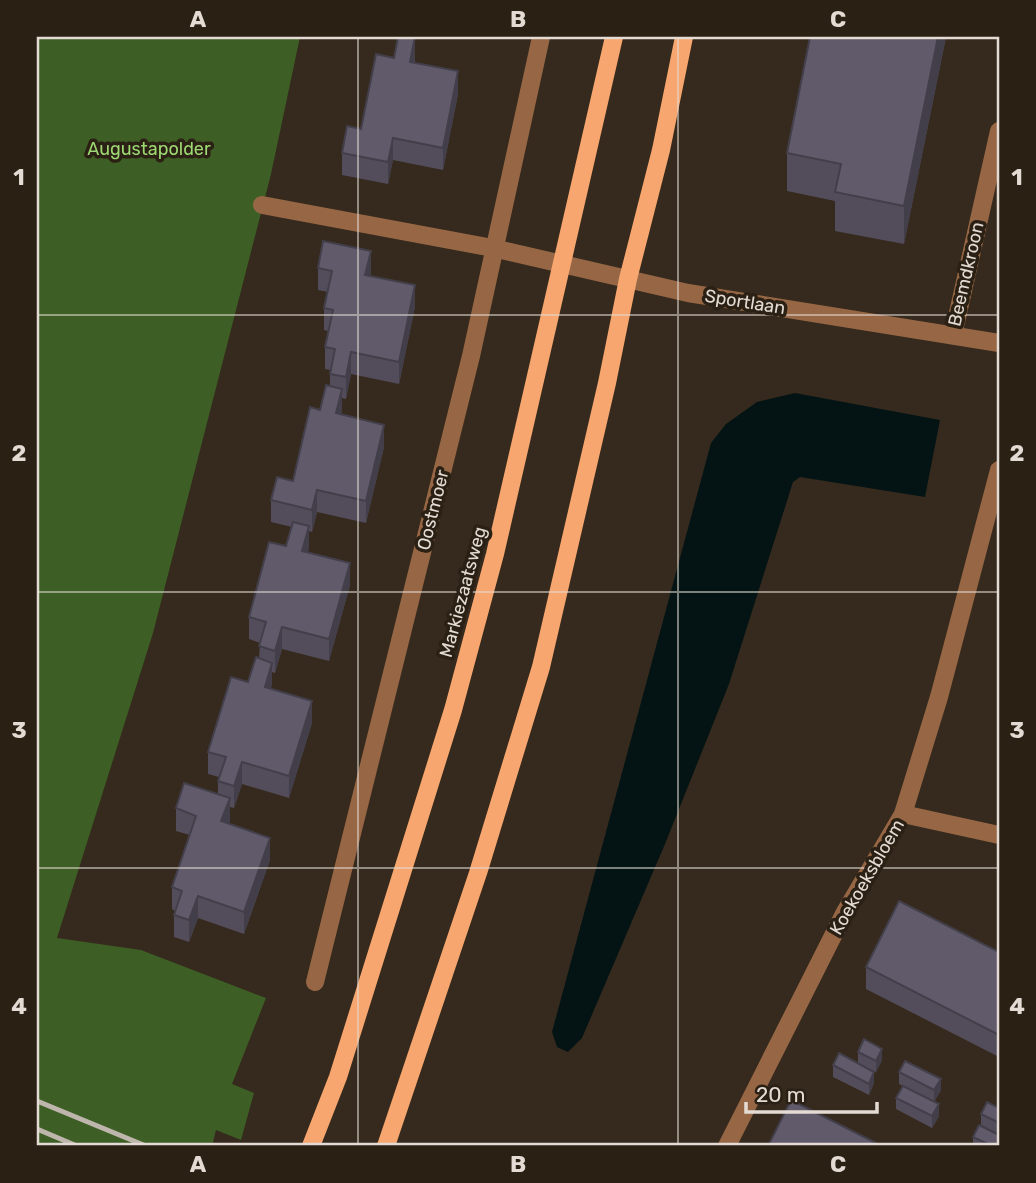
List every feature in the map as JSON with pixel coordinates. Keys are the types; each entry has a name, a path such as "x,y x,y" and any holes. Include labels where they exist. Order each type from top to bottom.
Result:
{"main road":[{"name":"Markiezaatsweg","path":"311,1146 338,1077 453,710 495,554 614,37"},
{"path":"386,1146 478,873 541,667 607,383 628,279 661,149 684,37"}],"street":[{"name":"Oostmoer","path":"315,982 471,356 541,37"},
{"name":"Beemdkroon","path":"953,335 999,131"},
{"name":"Sportlaan","path":"262,205 493,248 688,293 999,343"},
{"name":"Koekoeksbloem","path":"727,1146 845,912 903,814 943,684 999,470"},
{"path":"903,814 999,835"}],"green space":[{"name":"Augustapolder","path":"37,37 300,37 271,174 153,633 57,938 141,950 266,998 232,1084 254,1093 241,1140 216,1130 212,1146 37,1146"}],"shaded area":[{"path":"795,393 940,420 925,497 800,477 793,482 729,684 665,844 582,1038 568,1052 557,1047 552,1032 711,443 726,424 757,402"}],"building":[{"path":"398,37 415,37 410,62 458,71 443,148 393,138 388,162 342,153 347,126 361,129 376,54 394,58"},
{"path":"810,37 938,37 904,206 835,192 841,164 787,153"},
{"path":"323,241 371,251 365,275 415,285 399,362 351,352 346,377 330,374 335,349 325,347 333,310 324,308 332,271 318,268"},
{"path":"326,385 342,389 336,413 384,425 366,501 317,490 312,510 271,500 277,477 293,481 310,407 320,410"},
{"path":"293,522 309,526 302,551 350,563 329,639 282,627 275,651 259,646 266,622 249,617 269,542 286,546"},
{"path":"256,657 272,663 265,687 312,701 289,776 242,762 234,786 218,781 226,757 208,752 231,677 248,682"},
{"path":"184,783 230,798 221,821 270,838 244,912 198,896 189,920 174,915 182,891 172,887 196,816 176,808"},
{"path":"899,901 999,952 999,1035 866,967"},
{"path":"864,1039 882,1049 876,1061 858,1052"},
{"path":"839,1053 874,1072 869,1084 833,1065"},
{"path":"905,1061 941,1079 934,1090 899,1072"},
{"path":"903,1086 939,1104 932,1116 896,1098"},
{"path":"791,1100 882,1146 768,1146"},
{"path":"987,1102 999,1108 999,1123 981,1114"},
{"path":"979,1125 999,1135 999,1146 992,1146 973,1137"}],"railway":[{"path":"37,1101 146,1146"},
{"path":"37,1129 77,1146"}]}
